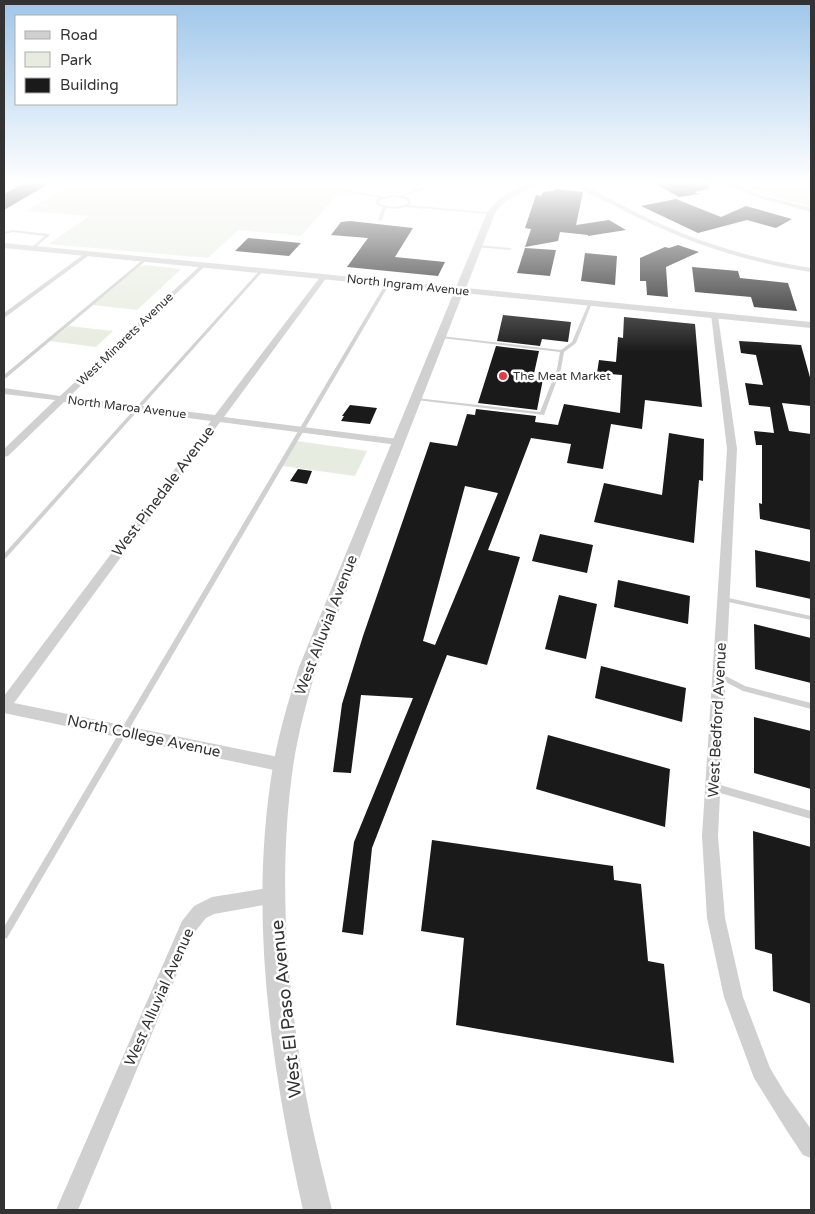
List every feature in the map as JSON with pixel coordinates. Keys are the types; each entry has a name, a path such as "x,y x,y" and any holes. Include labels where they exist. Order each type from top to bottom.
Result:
{"street":[{"name":"West Alluvial Avenue","path":"67,1210 188,927 200,912 212,906 275,896 277,822 284,766 295,712 308,666 479,239"},
{"path":"690,239 741,256 811,270"},
{"name":"North Ingram Avenue","path":"4,245 811,326"},
{"path":"4,316 89,253"},
{"name":"West Minarets Avenue","path":"4,454 203,265"},
{"name":"West Pinedale Avenue","path":"4,707 322,277"},
{"name":"West Bedford Avenue","path":"714,316 732,449 713,787 711,874 721,952 737,1013 767,1082 811,1147"},
{"name":"North Maroa Avenue","path":"4,391 398,442"},
{"name":"North College Avenue","path":"4,707 284,766"},
{"name":"West El Paso Avenue","path":"275,896 279,979 288,1070 317,1210"}],"lane":[{"path":"33,248 47,239"},
{"path":"476,246 510,249"},
{"path":"4,377 146,259"},
{"path":"4,557 261,270"},
{"path":"4,935 388,283"},
{"path":"441,337 562,351 574,343 590,303"},
{"path":"416,399 542,414 559,369 562,351"},
{"path":"724,599 811,618"},
{"path":"719,676 743,688 811,706"},
{"path":"713,787 811,815"}],"green space":[{"path":"57,239 229,239 208,258 49,244"},
{"path":"140,266 181,269 137,310 93,305"},
{"path":"69,326 113,331 96,347 50,341"},
{"path":"297,441 367,451 355,476 283,466"}],"building":[{"path":"247,239 301,243 289,256 235,251"},
{"path":"368,239 406,239 395,257 445,262 438,276 347,267"},
{"path":"528,239 559,239 558,241 525,247"},
{"path":"678,245 699,252 666,267 668,297 647,295 646,281 640,281 640,258 665,247 669,248"},
{"path":"525,248 556,250 550,276 517,273"},
{"path":"585,253 617,256 615,285 581,281"},
{"path":"692,267 738,271 740,278 788,283 797,311 754,307 751,297 695,292"},
{"path":"503,315 571,322 568,342 542,339 540,346 497,341"},
{"path":"624,317 695,324 702,407 645,400 642,429 611,424 603,469 567,463 571,444 531,438 488,550 520,557 487,665 447,655 372,848 363,935 342,932 354,842 413,698 361,695 351,773 333,772 342,704 363,636 430,442 457,446 467,414 475,415 476,409 536,416 535,422 558,425 564,404 620,413 622,375 597,373 599,360 616,362 618,337 623,338","holes":["465,486 498,493 435,645 423,641"]},
{"path":"739,341 801,345 811,381 811,406 782,403 789,431 811,434 811,530 760,519 759,503 762,504 762,445 756,445 754,431 774,433 770,407 749,405 745,383 763,385 756,355 741,353"},
{"path":"496,346 539,351 533,378 543,379 537,410 478,403"},
{"path":"350,405 377,408 370,424 341,421 344,416 342,416"},
{"path":"669,433 704,439 703,481 699,480 694,543 594,522 604,483 662,495"},
{"path":"298,469 312,471 307,484 290,481"},
{"path":"540,534 593,545 587,573 532,561"},
{"path":"755,550 811,562 811,599 756,587"},
{"path":"618,580 690,596 688,624 614,607"},
{"path":"559,595 597,604 586,659 545,649"},
{"path":"754,624 811,638 811,683 755,669"},
{"path":"601,666 686,688 682,722 595,698"},
{"path":"754,717 811,731 811,789 754,773"},
{"path":"548,735 670,769 665,827 536,789"},
{"path":"753,831 811,847 811,1004 773,991 772,954 755,949"},
{"path":"432,840 613,866 614,880 641,884 648,961 664,964 674,1063 456,1025 464,938 421,931"}],"place":[{"name":"The Meat Market","path":"503,376"}]}
